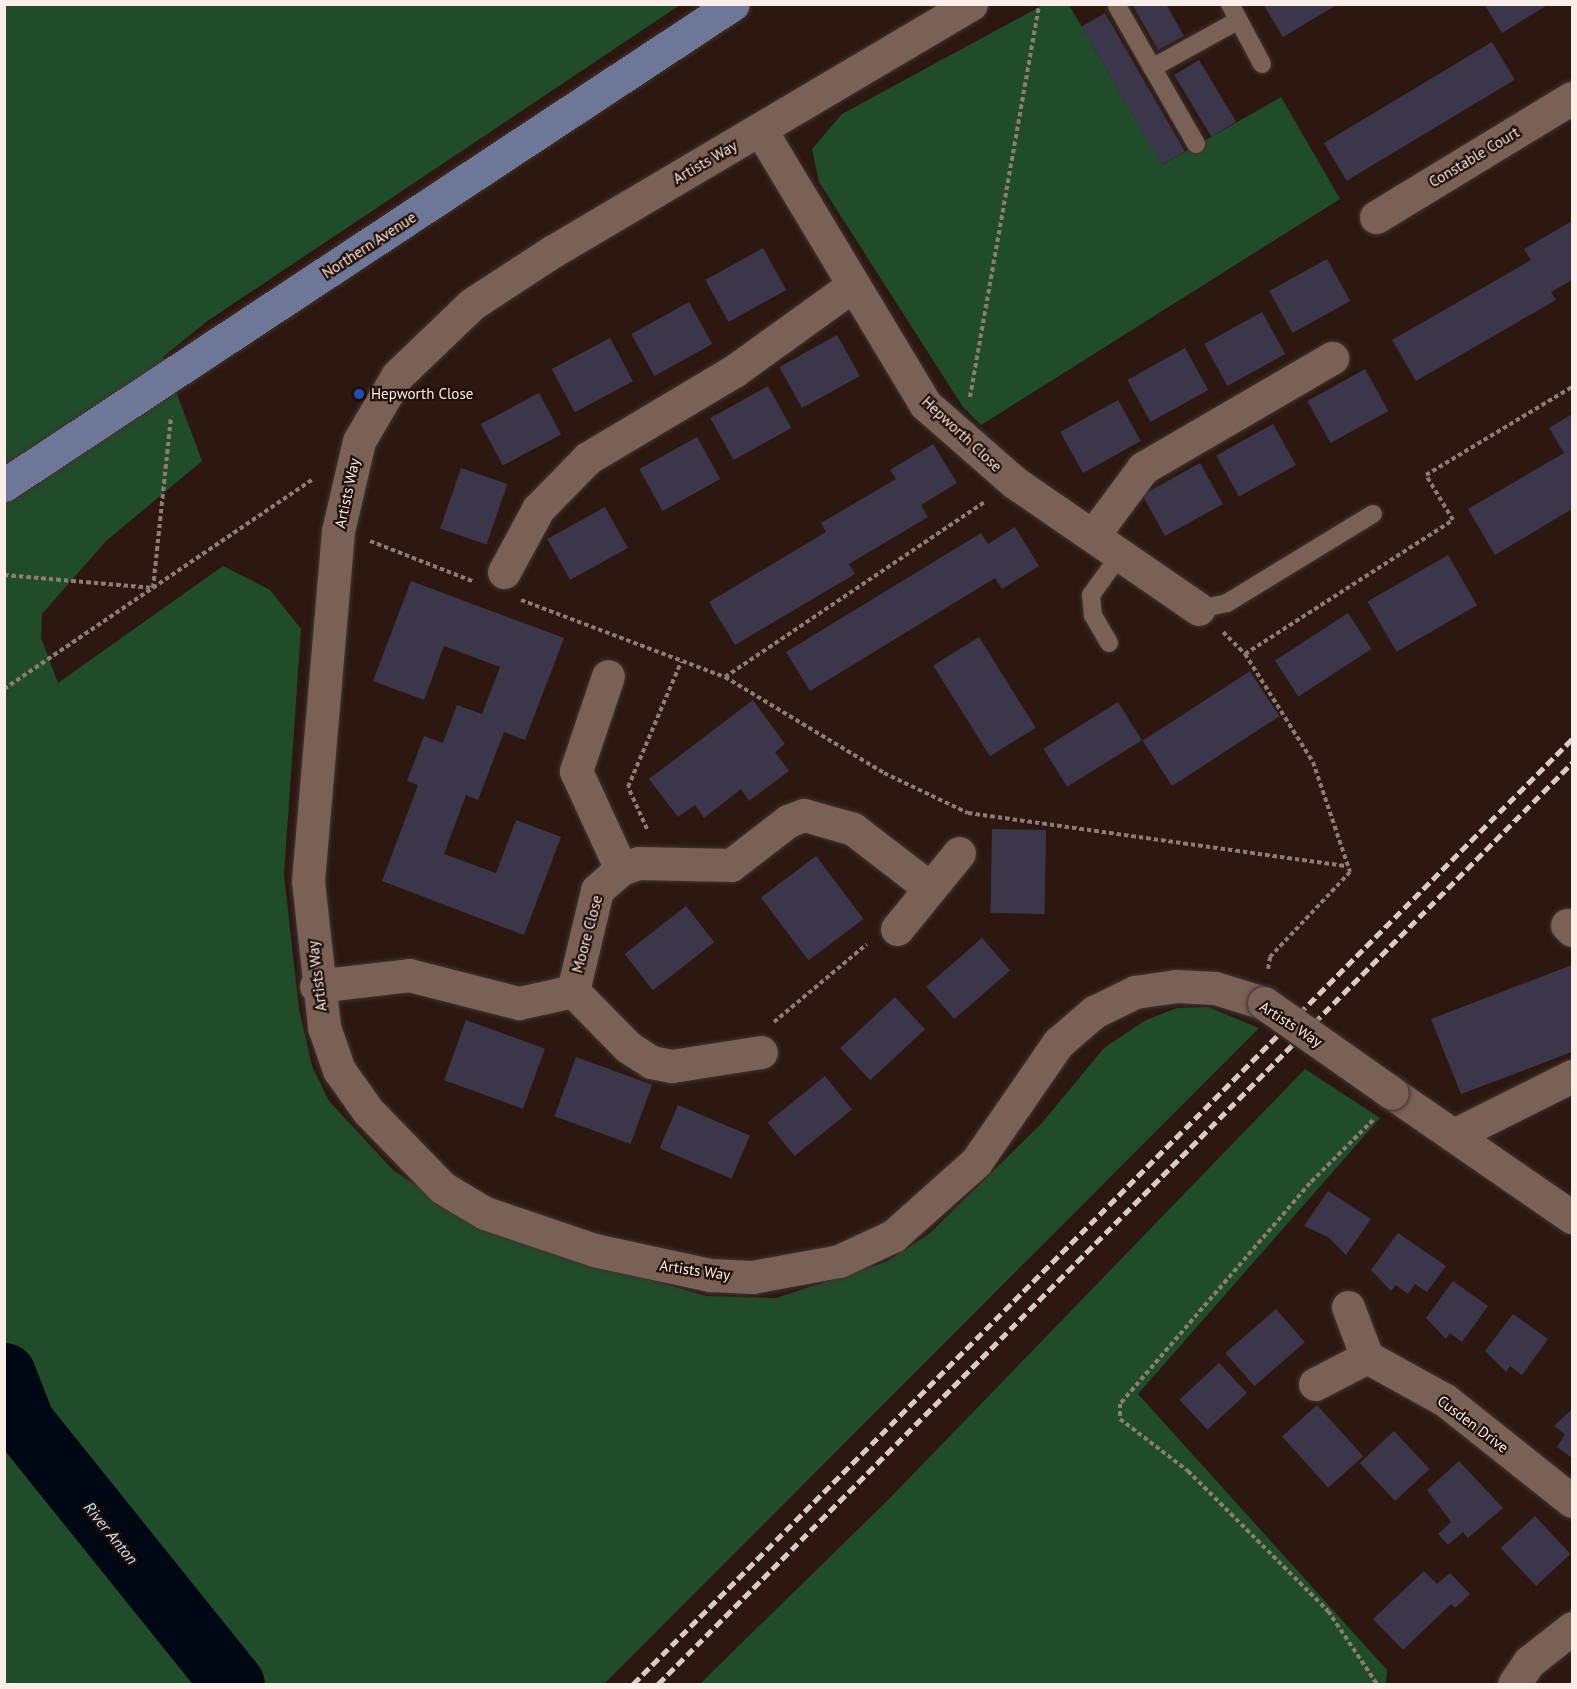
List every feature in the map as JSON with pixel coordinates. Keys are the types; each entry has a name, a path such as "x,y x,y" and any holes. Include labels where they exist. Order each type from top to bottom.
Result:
{"main road":[{"name":"Northern Avenue","path":"4,485 733,4"}],"street":[{"name":"Artists Way","path":"971,4 553,251 430,338 397,376 359,441 338,531 308,881 316,986 339,1070 368,1112 443,1188 485,1213 594,1250 710,1275 752,1277 839,1261 892,1236 976,1162 1058,1043 1094,1012 1135,992 1176,986 1215,988 1264,1003 1572,1217"},
{"name":"Constable Court","path":"1376,217 1572,98"},
{"name":"Hepworth Close","path":"760,129 852,286 925,404 963,440 1014,482 1122,552 1199,609"},
{"path":"498,584 538,508 588,458 734,371 852,286"},
{"path":"1094,534 1143,468 1332,358"},
{"path":"609,676 576,771 621,869 638,863 731,865 804,815 853,829 930,888"},
{"path":"897,929 958,853"},
{"name":"Moore Close","path":"316,986 409,975 519,1003 573,991 597,890 621,869"},
{"path":"573,991 628,1047 651,1062 672,1065 761,1052"},
{"path":"1454,1135 1572,1076"},
{"path":"1315,1384 1367,1357 1348,1307"},
{"name":"Cusden Drive","path":"1367,1357 1445,1400 1572,1502"},
{"path":"1514,1684 1529,1662 1572,1628"}],"lane":[{"path":"1117,6 1196,144"},
{"path":"1152,68 1235,12 1262,64"},
{"path":"1199,609 1227,603 1373,514"},
{"path":"1109,643 1093,615 1091,595 1122,552"}],"path":[{"path":"963,440 1039,4"},
{"path":"1245,654 1453,520 1426,475 1572,387"},
{"path":"153,588 171,410"},
{"path":"4,689 312,482 315,472"},
{"path":"725,677 1014,482"},
{"path":"338,531 498,584 681,662 725,677 884,773 968,813 1347,866"},
{"path":"4,575 153,588"},
{"path":"1199,609 1245,654 1313,762 1350,872 1270,957 1264,1003"},
{"path":"664,865 628,787 681,662"},
{"path":"761,1052 773,1023 875,938 897,929"},
{"path":"1377,1684 1328,1611 1188,1471 1120,1419 1120,1404 1310,1183 1395,1094"}],"green space":[{"path":"5,5 680,5 206,322 163,357 202,461 106,541 42,614 41,638 58,683 223,566 270,590 301,629 284,875 299,1009 312,1066 329,1101 393,1170 464,1217 513,1239 706,1296 776,1298 886,1262 929,1234 1042,1123 1104,1048 1146,1020 1177,1008 1208,1007 1259,1028 604,1684 5,1684"},
{"path":"1043,5 1069,5 1162,165 1281,97 1340,199 981,425 963,407 819,182 812,149 842,114"},
{"path":"1305,1069 1380,1118 1138,1394 1387,1670 1386,1684 700,1684 888,1500"}],"building":[{"path":"1132,4 1166,4 1184,36 1158,50"},
{"path":"1263,4 1338,4 1283,37"},
{"path":"1484,4 1549,4 1502,33"},
{"path":"1105,13 1185,152 1162,165 1082,26"},
{"path":"1492,42 1515,80 1347,181 1324,143"},
{"path":"1199,60 1236,122 1211,137 1174,75"},
{"path":"1572,221 1572,280 1551,292 1556,300 1416,381 1392,340 1531,260 1524,249"},
{"path":"763,248 786,290 729,322 705,280"},
{"path":"1327,259 1350,301 1293,333 1269,291"},
{"path":"689,302 712,344 655,376 631,334"},
{"path":"1262,312 1285,354 1228,386 1204,344"},
{"path":"837,335 860,376 802,408 779,367"},
{"path":"610,338 633,381 575,412 552,369"},
{"path":"1185,348 1208,390 1151,422 1127,380"},
{"path":"1365,369 1388,411 1331,443 1307,401"},
{"path":"768,386 791,428 734,460 710,418"},
{"path":"539,393 561,434 503,465 481,424"},
{"path":"1118,400 1141,441 1083,473 1060,432"},
{"path":"1572,414 1572,509 1495,555 1468,509 1564,453 1549,428"},
{"path":"1273,424 1296,465 1239,497 1216,456"},
{"path":"697,437 720,479 663,511 639,469"},
{"path":"933,444 957,483 921,505 928,517 849,564 855,574 735,645 709,602 826,532 821,523 896,479 890,470"},
{"path":"1200,463 1223,504 1165,536 1142,495"},
{"path":"461,468 507,484 486,544 440,529"},
{"path":"605,507 628,548 570,580 547,539"},
{"path":"1015,527 1039,566 1002,589 995,578 810,691 786,652 981,533 988,544"},
{"path":"1448,555 1477,605 1396,652 1367,602"},
{"path":"411,581 564,638 525,740 504,732 478,800 466,795 444,854 496,873 516,820 561,837 524,935 382,881 418,785 407,781 424,736 443,743 457,705 482,714 500,667 444,646 424,700 373,681"},
{"path":"1348,613 1371,649 1298,696 1275,660"},
{"path":"979,637 1036,728 990,756 933,666"},
{"path":"1250,671 1279,716 1172,786 1143,741"},
{"path":"753,700 785,744 775,752 789,771 749,801 741,789 704,818 695,805 678,817 649,779"},
{"path":"1118,702 1142,740 1067,787 1043,749"},
{"path":"992,829 1046,830 1045,914 991,913"},
{"path":"816,856 864,919 808,961 761,898"},
{"path":"686,906 714,942 653,990 625,954"},
{"path":"982,938 1010,970 954,1019 926,987"},
{"path":"1572,965 1572,1052 1461,1094 1431,1019"},
{"path":"895,997 925,1029 870,1080 840,1048"},
{"path":"466,1020 545,1049 523,1109 444,1080"},
{"path":"576,1057 652,1085 631,1144 554,1116"},
{"path":"825,1076 852,1109 795,1156 767,1123"},
{"path":"678,1105 750,1135 731,1179 660,1148"},
{"path":"1328,1191 1371,1219 1346,1255 1328,1237 1304,1226"},
{"path":"1398,1233 1446,1266 1427,1292 1415,1284 1408,1294 1396,1285 1391,1291 1371,1270"},
{"path":"1453,1281 1488,1306 1462,1342 1450,1333 1446,1339 1426,1318"},
{"path":"1276,1309 1305,1342 1254,1386 1225,1353"},
{"path":"1513,1314 1548,1339 1522,1375 1510,1366 1506,1372 1485,1351"},
{"path":"1219,1363 1247,1393 1207,1430 1180,1400"},
{"path":"1317,1405 1363,1456 1328,1488 1282,1436"},
{"path":"1572,1409 1572,1458 1557,1447 1565,1434 1554,1426"},
{"path":"1394,1431 1429,1469 1395,1501 1360,1463"},
{"path":"1459,1461 1503,1508 1468,1538 1463,1532 1448,1545 1438,1534 1451,1522 1427,1490"},
{"path":"1535,1516 1570,1554 1536,1586 1501,1548"},
{"path":"1424,1571 1437,1584 1450,1573 1470,1594 1455,1608 1451,1604 1403,1650 1373,1619"}],"waterway":[{"name":"River Anton","path":"4,1374 23,1423 233,1684"}],"railway":[{"path":"633,1684 1572,739"},
{"path":"658,1684 1572,763"}],"place":[{"name":"Hepworth Close","path":"359,394"}]}
